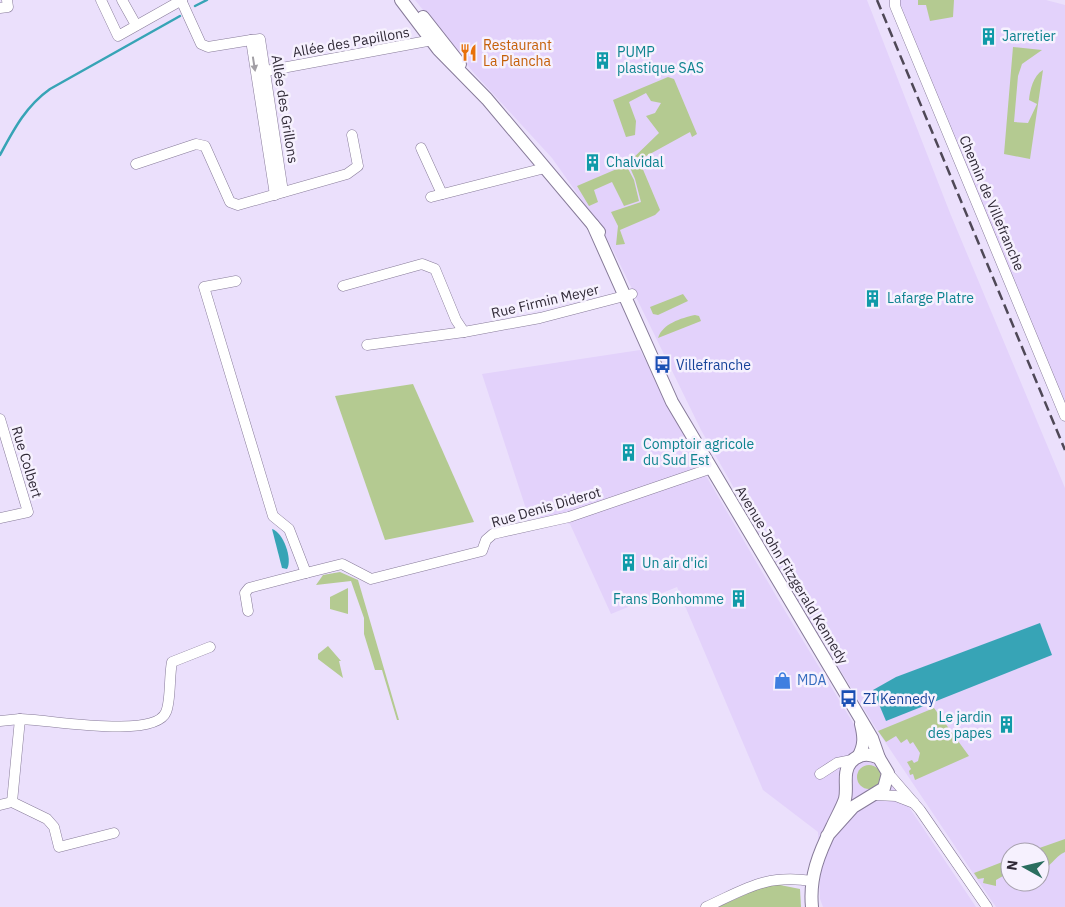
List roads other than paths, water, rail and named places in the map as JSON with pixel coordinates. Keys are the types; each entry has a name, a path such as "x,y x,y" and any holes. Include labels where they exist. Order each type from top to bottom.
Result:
{"street":[{"path":"0,8 8,7 7,0"},
{"path":"101,0 118,36 181,0 201,44 208,47 251,40"},
{"path":"122,0 136,25"},
{"name":"Avenue John Fitzgerald Kennedy","path":"401,0 593,225 629,295 663,383 872,738 879,758"},
{"name":"Avenue John Fitzgerald Kennedy","path":"407,0 436,39"},
{"name":"Chemin de Villefranche","path":"895,0 895,6 1065,416"},
{"name":"Allée des Grillons","path":"260,39 266,72 279,194 251,40 260,39"},
{"name":"Allée des Papillons","path":"266,72 436,39"},
{"path":"136,164 196,144 205,146 230,202 238,205 347,174 358,166 352,134"},
{"path":"421,148 442,194"},
{"path":"431,197 545,168"},
{"path":"342,286 422,264 430,266 435,269 456,320 464,332"},
{"path":"236,281 204,287 231,382 273,516 289,529 306,573"},
{"name":"Rue Firmin Meyer","path":"367,345 464,332 540,318 629,295"},
{"name":"Rue Colbert","path":"0,419 28,512 0,518"},
{"name":"Rue Denis Diderot","path":"248,611 245,593 249,588 342,564 371,579 482,551 486,540 493,534 569,517 712,468"},
{"path":"0,722 20,720 127,728 159,721 166,713 172,662 210,648"},
{"name":"Avenue John Fitzgerald Kennedy","path":"855,759 862,749 864,737 859,716"},
{"path":"12,802 20,720"},
{"path":"820,774 829,767 869,755 879,758 888,773 915,803 987,907"},
{"path":"812,907 812,881 818,855 844,801 846,780 855,759"},
{"path":"829,767 846,780 854,792 873,796 896,796 915,803"},
{"path":"827,836 853,807 884,788 888,773"},
{"path":"0,805 12,802 47,819 54,827 59,847 114,833"},
{"path":"706,907 770,879 791,878 812,881"}],"water":[{"path":"272,529 280,535 286,546 289,559 287,569 282,568"},
{"path":"1040,623 1052,655 886,721 873,690 896,677"}],"waterway":[{"path":"195,6 207,0"},
{"path":"0,155 27,110 50,89 180,16"}],"railway":[{"path":"877,0 1065,450"}],"place":[{"name":"Jarretier","path":"988,36"},
{"name":"Restaurant La Plancha","path":"469,53"},
{"name":"PUMP plastique SAS","path":"603,60"},
{"name":"Chalvidal","path":"592,162"},
{"name":"Lafarge Platre","path":"873,298"},
{"name":"Villefranche","path":"662,365"},
{"name":"Comptoir agricole du Sud Est","path":"629,452"},
{"name":"Un air d'ici","path":"628,563"},
{"name":"Frans Bonhomme","path":"738,599"},
{"name":"MDA","path":"783,680"},
{"name":"ZI Kennedy","path":"849,699"},
{"name":"Le jardin des papes","path":"1006,725"}]}
